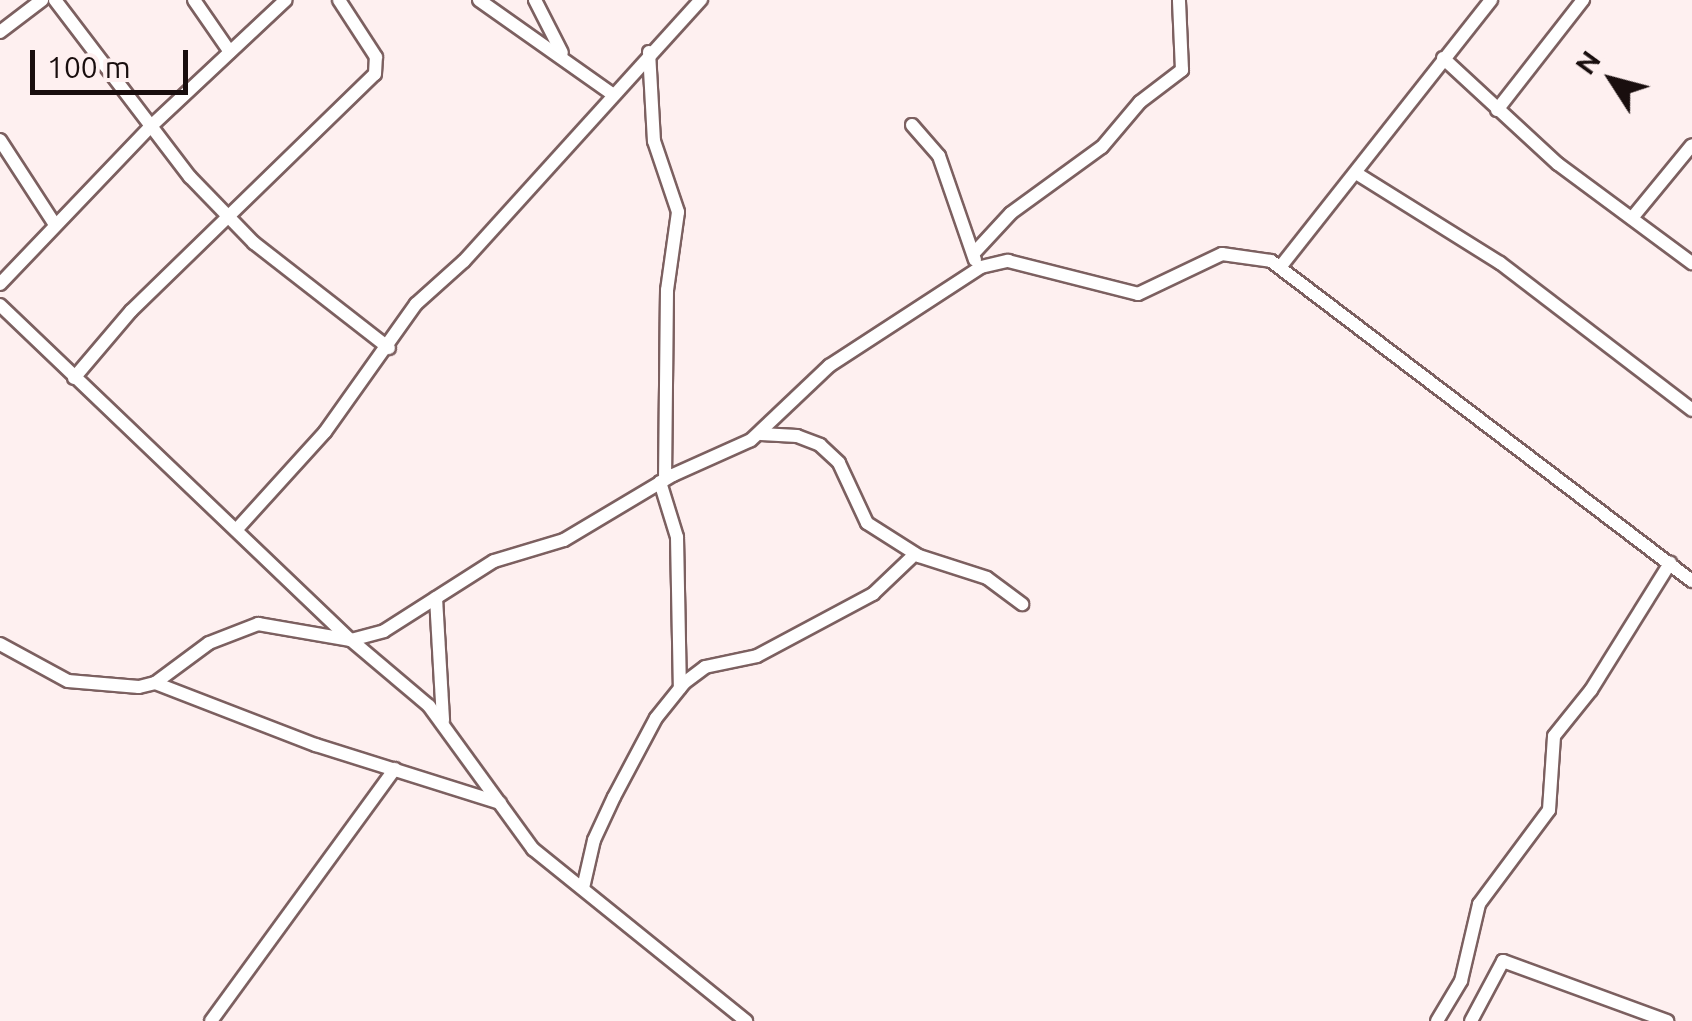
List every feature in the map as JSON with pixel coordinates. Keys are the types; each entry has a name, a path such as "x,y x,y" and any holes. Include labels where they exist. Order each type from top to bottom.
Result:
{"street":[{"path":"0,32 42,0"},
{"path":"55,0 149,128 228,216 388,348"},
{"path":"194,0 230,52"},
{"path":"0,284 54,223 149,128 286,0"},
{"path":"74,378 131,311 375,74 376,57 340,0"},
{"path":"480,0 611,93"},
{"path":"535,0 563,56"},
{"path":"237,530 388,348 416,304 464,261 611,93 701,0"},
{"path":"974,254 1012,213 1102,147 1140,102 1182,70 1179,0"},
{"path":"1281,266 1491,0"},
{"path":"1497,110 1583,0"},
{"path":"649,52 654,140 678,212 667,290 663,481 677,536 680,688"},
{"path":"1443,58 1497,110 1692,264"},
{"path":"912,124 939,156 974,254 976,270"},
{"path":"0,140 54,223"},
{"path":"1632,218 1692,145"},
{"path":"1356,173 1500,264 1692,410"},
{"path":"155,684 209,643 258,624 351,640 384,631 494,561 583,531 663,481 758,434 828,366 976,270 1008,261 1138,294 1222,254 1281,266 1692,582"},
{"path":"0,305 351,640 443,722 532,849 746,1021"},
{"path":"758,434 797,436 830,453 860,517 915,554 987,578 1022,604"},
{"path":"584,888 610,805 640,746 680,688 705,667 757,656 873,594 915,554"},
{"path":"1437,1021 1461,981 1479,904 1548,810 1554,736 1673,567 1692,565"},
{"path":"436,598 443,722"},
{"path":"0,644 68,682 155,684 500,802"},
{"path":"211,1021 395,769"},
{"path":"1471,1021 1503,961 1667,1021"}]}
